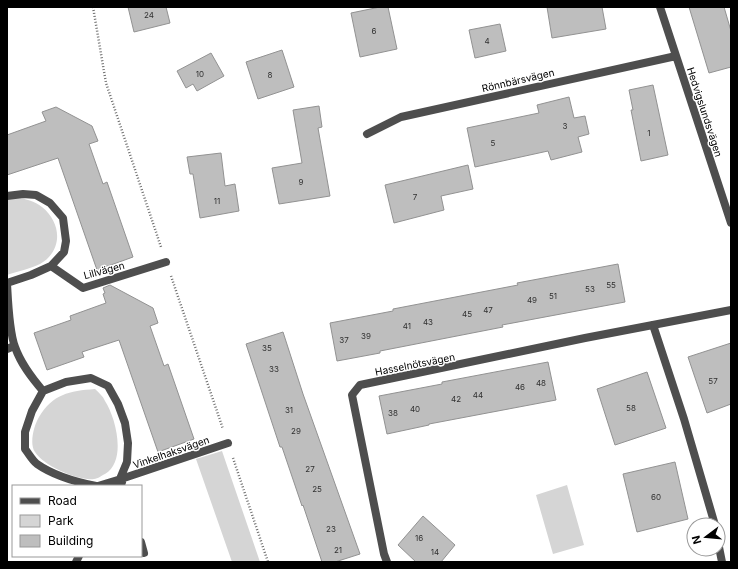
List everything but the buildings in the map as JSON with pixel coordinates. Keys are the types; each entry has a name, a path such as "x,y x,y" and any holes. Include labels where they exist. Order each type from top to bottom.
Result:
{"street":[{"name":"Hedvigslundsvägen","path":"660,7 731,223"},
{"name":"Rönnbärsvägen","path":"367,134 401,117 676,56"},
{"path":"7,196 23,194 36,195 50,203 63,218 66,241 64,252 51,266 32,275 7,283 11,347 27,372 42,391"},
{"name":"Lillvägen","path":"51,266 83,288 166,262"},
{"name":"Hasselnötsvägen","path":"387,562 384,554 352,395 360,385 731,310"},
{"path":"653,325 684,419 713,517"},
{"name":"Vinkelhaksvägen","path":"92,485 74,481 37,463 25,449 25,432 32,411 42,391 66,382 92,378 108,386 118,404 124,423 128,443 128,462 120,484"},
{"name":"Vinkelhaksvägen","path":"108,485 120,484 228,443"},
{"path":"142,546 144,553"}],"path":[{"path":"92,7 106,83 268,562"}],"green space":[{"path":"16,197 26,199 42,207 53,221 57,237 53,252 48,258 40,264 7,275 7,199"},
{"path":"95,389 103,398 113,418 116,428 118,450 116,460 112,468 105,474 94,479 79,478 62,472 39,457 33,449 32,440 37,420 50,403 62,395 77,391"},
{"path":"222,451 260,562 232,562 196,459"},
{"path":"567,485 584,545 553,554 536,495"}]}
